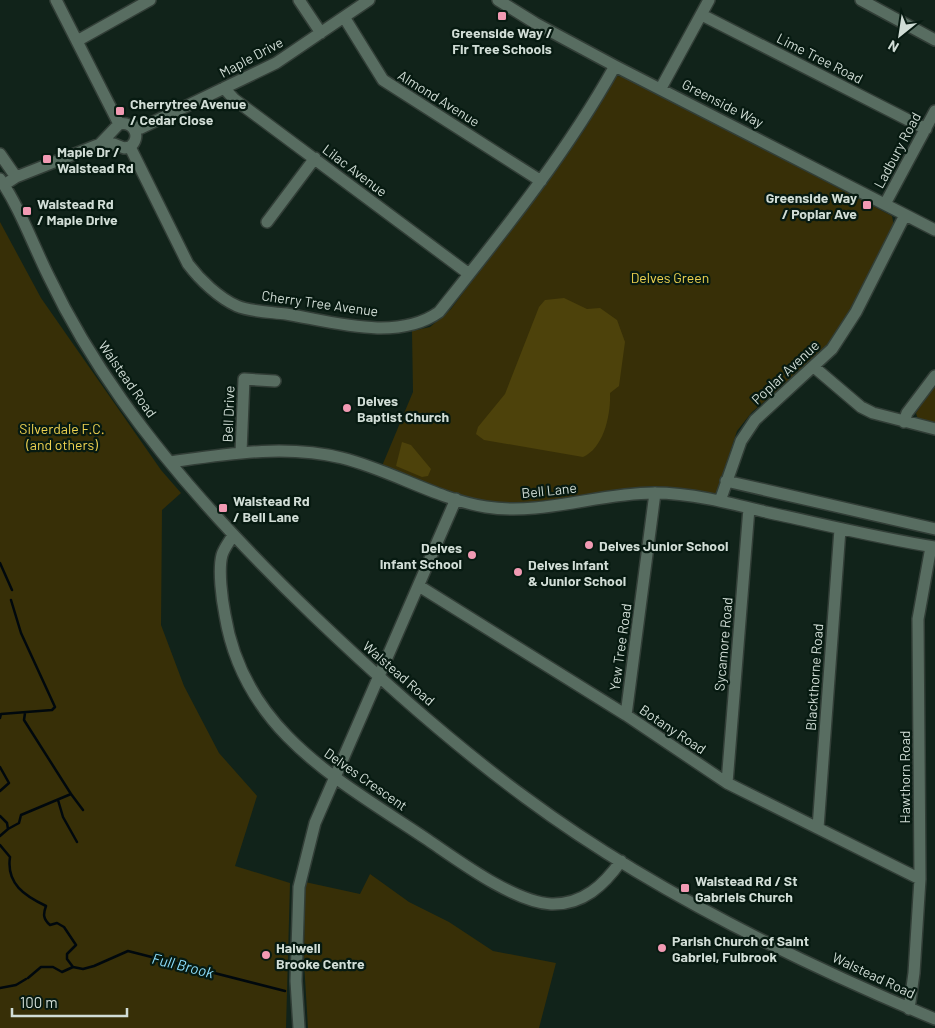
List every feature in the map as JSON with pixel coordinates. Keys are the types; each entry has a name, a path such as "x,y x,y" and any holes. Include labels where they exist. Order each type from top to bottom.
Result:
{"street":[{"path":"2,182 100,144 115,134 126,124 135,135 124,148 115,134 77,41 56,0"},
{"path":"77,41 150,0"},
{"path":"299,0 321,33"},
{"name":"Maple Drive","path":"135,135 276,63 369,0"},
{"name":"Greenside Way","path":"498,0 535,23 615,66 935,230"},
{"path":"660,88 709,0"},
{"path":"861,0 935,40"},
{"name":"Lime Tree Road","path":"702,15 926,128"},
{"name":"Almond Avenue","path":"344,17 383,80 541,181"},
{"name":"Cherry Tree Avenue","path":"135,135 188,264 208,285 238,306 371,327 416,324 427,320 439,312 541,181 567,145 615,66"},
{"name":"Lilac Avenue","path":"224,88 234,99 469,274"},
{"name":"Ladbury Road","path":"885,204 934,113"},
{"path":"0,154 16,177"},
{"path":"267,222 315,158"},
{"name":"Walstead Road","path":"2,182 54,289 85,343 121,399 170,462 233,535 378,678 529,800 621,861 734,924 853,984 935,1019"},
{"name":"Poplar Avenue","path":"720,501 741,441 755,420 832,349 856,312 905,215"},
{"path":"814,367 861,407 873,413 935,429"},
{"path":"904,422 907,413 935,376"},
{"name":"Bell Drive","path":"241,452 244,379 275,381"},
{"name":"Bell Lane","path":"170,462 241,452 287,450 342,458 456,500 487,507 524,509 656,493 720,501 840,529 933,547"},
{"path":"726,481 935,529"},
{"name":"Yew Tree Road","path":"626,715 656,493"},
{"path":"299,1028 296,980 299,887 315,823 456,500"},
{"name":"Sycamore Road","path":"727,783 749,508"},
{"name":"Blackthorne Road","path":"818,828 840,529"},
{"name":"Delves Crescent","path":"233,535 222,555 222,598 227,628 246,681 268,716 284,735 334,777 457,859 515,894 534,902 552,904 573,902 598,888 621,861"},
{"name":"Hawthorn Road","path":"909,1008 914,973 920,879 918,620 933,547"},
{"name":"Botany Road","path":"419,586 626,715 727,783 920,879"}],"green space":[{"name":"Delves Green","path":"617,76 625,77 892,216 894,226 853,305 824,351 752,412 737,431 716,494 652,486 527,503 495,503 462,496 382,466 413,392 412,331 430,327 451,309 585,129 610,82"},
{"name":"Silverdale F.C. (and others)","path":"0,222 41,298 161,470 181,493 162,510 161,625 184,686 219,753 257,796 235,866 290,883 286,1028 0,1028"},
{"path":"935,383 935,426 918,420 916,413"},
{"path":"370,874 409,902 449,922 493,951 556,963 539,1028 308,1028 304,962 305,882 360,894"}],"shaded area":[{"path":"564,298 587,309 600,308 617,320 625,342 619,386 610,393 609,411 601,438 590,453 583,457 484,440 476,434 478,427 505,394 539,307 545,300"},
{"path":"402,442 411,445 431,469 428,476 422,477 396,466"}],"waterway":[{"path":"0,563 12,590"},
{"path":"0,718 1,714 52,710 55,707 21,633 11,600"},
{"path":"8,829 19,823 21,815 71,794 24,720 25,713"},
{"path":"0,767 9,783 0,791"},
{"path":"71,794 83,810"},
{"path":"58,800 63,817 77,842"},
{"path":"0,816 7,823 8,829 0,836"},
{"path":"0,845 10,857 11,875 14,882 24,893 46,906 44,914 46,921 50,925 57,923 64,927 76,945 67,954 67,959 73,967"},
{"name":"Full Brook","path":"28,978 41,967 53,967 62,972 73,967 83,969 128,951 285,991"},
{"path":"0,988 16,985 26,979"}],"place":[{"name":"Greenside Way / Fir Tree Schools","path":"502,16"},
{"name":"Cherrytree Avenue / Cedar Close","path":"120,111"},
{"name":"Maple Dr / Walstead Rd","path":"47,159"},
{"name":"Greenside Way / Poplar Ave","path":"867,205"},
{"name":"Walstead Rd / Maple Drive","path":"27,211"},
{"name":"Delves Baptist Church","path":"347,408"},
{"name":"Walstead Rd / Bell Lane","path":"223,508"},
{"name":"Delves Junior School","path":"589,545"},
{"name":"Delves Infant School","path":"472,555"},
{"name":"Delves Infant & Junior School","path":"518,572"},
{"name":"Walstead Rd / St Gabriels Church","path":"685,888"},
{"name":"Parish Church of Saint Gabriel, Fulbrook","path":"662,948"},
{"name":"Halwell Brooke Centre","path":"266,955"}]}
